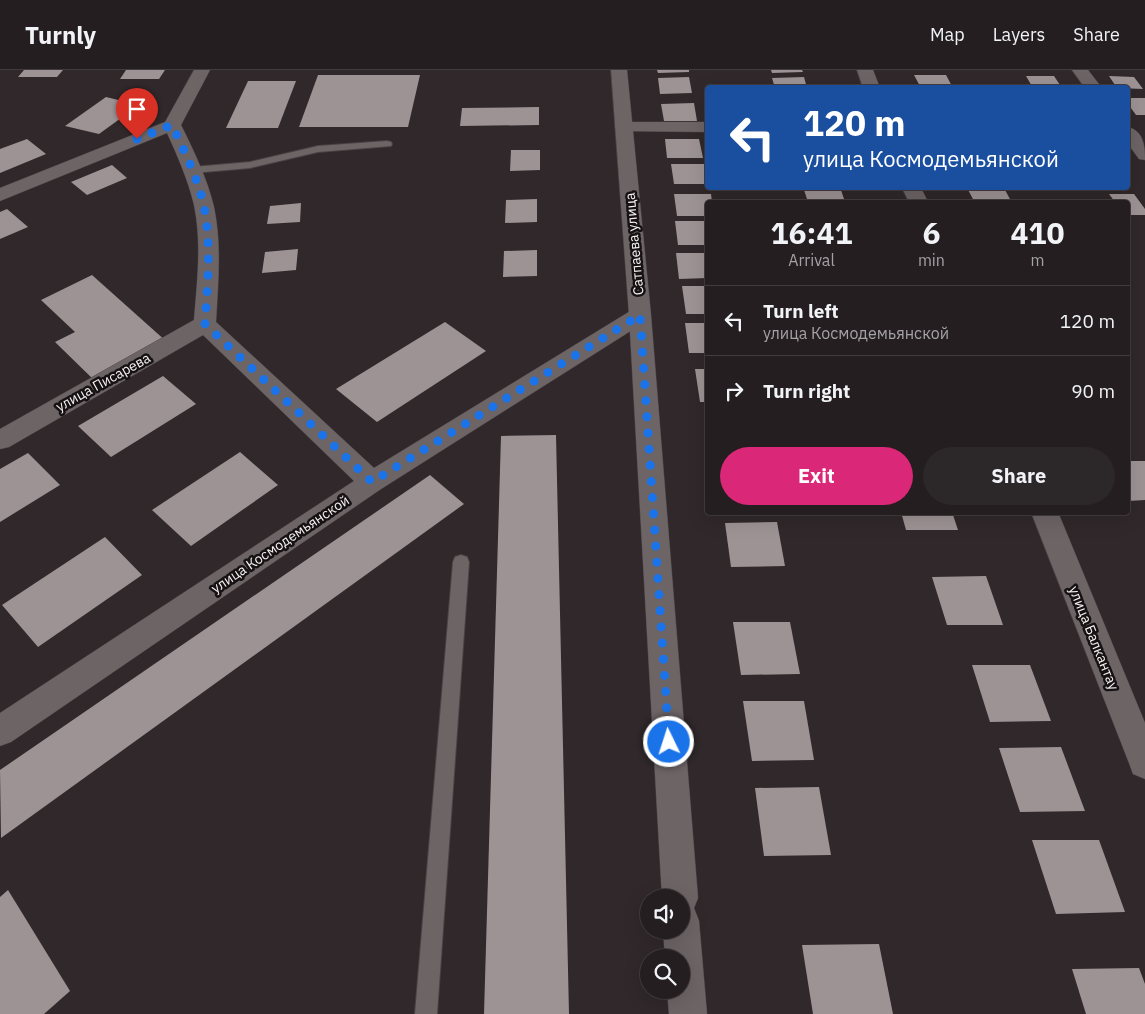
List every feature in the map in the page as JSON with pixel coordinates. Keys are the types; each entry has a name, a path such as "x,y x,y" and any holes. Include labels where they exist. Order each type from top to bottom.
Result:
{"street":[{"path":"0,195 172,125 202,70"},
{"name":"Сатпаева улица","path":"619,70 640,315 679,889"},
{"path":"865,70 871,85"},
{"path":"1080,70 1092,85"},
{"path":"172,125 193,170 206,219 208,264 205,324 372,482"},
{"path":"1130,126 1145,126"},
{"path":"624,127 705,128"},
{"path":"1130,135 1145,155"},
{"name":"улица Космодемьянской","path":"0,731 372,482 640,315"},
{"name":"улица Писарева","path":"0,440 205,324"},
{"name":"улица Балкантау","path":"1045,515 1145,763"},
{"path":"682,939 688,1014"}],"lane":[{"path":"193,170 250,165 318,149 387,144"},
{"path":"426,1014 461,562"}],"building":[{"path":"24,70 63,70 57,77 18,77"},
{"path":"126,70 165,70 159,79 120,79"},
{"path":"657,70 689,70 689,72 658,73"},
{"path":"771,70 802,70 803,72 772,73"},
{"path":"318,75 420,75 408,127 299,127"},
{"path":"914,75 946,75 951,85 919,85"},
{"path":"1026,76 1054,76 1060,85 1031,85"},
{"path":"1109,76 1134,77 1143,89 1130,88 1130,85 1115,85"},
{"path":"689,77 692,93 660,94 658,78"},
{"path":"804,77 806,85 774,85 772,78"},
{"path":"248,81 296,81 278,128 226,128"},
{"path":"106,97 139,105 99,134 65,126"},
{"path":"1130,98 1145,98 1145,115 1136,115 1130,107"},
{"path":"694,103 697,121 664,121 661,104"},
{"path":"539,107 539,125 460,126 462,108"},
{"path":"27,139 46,154 0,173 0,149"},
{"path":"665,139 699,139 703,158 667,158"},
{"path":"511,150 540,150 540,170 510,171"},
{"path":"671,164 705,164 705,184 674,184"},
{"path":"112,165 127,178 87,195 71,182"},
{"path":"804,190 841,190 844,200 807,200"},
{"path":"968,190 1005,190 1010,200 973,200"},
{"path":"674,194 711,194 712,200 705,200 705,216 677,216"},
{"path":"1109,194 1134,194 1145,209 1145,215 1130,215 1130,200 1114,200"},
{"path":"537,199 537,222 505,223 506,200"},
{"path":"301,203 300,222 267,224 270,206"},
{"path":"7,209 28,227 0,239 0,212"},
{"path":"675,221 705,221 705,245 678,245"},
{"path":"298,249 296,270 262,273 265,252"},
{"path":"537,250 537,276 503,277 504,251"},
{"path":"676,253 705,253 705,278 679,279"},
{"path":"92,275 167,342 95,381 55,342 75,332 41,300"},
{"path":"682,286 705,286 705,314 686,314"},
{"path":"445,322 486,351 377,422 336,389"},
{"path":"685,323 705,323 705,353 689,353"},
{"path":"695,369 705,369 705,402 700,402"},
{"path":"163,376 196,404 111,457 78,426"},
{"path":"556,435 569,1014 484,1014 501,436"},
{"path":"240,452 278,485 191,546 152,510"},
{"path":"28,453 60,485 0,522 0,469"},
{"path":"1130,461 1145,461 1145,500 1130,501"},
{"path":"430,475 464,504 1,838 0,770"},
{"path":"902,515 953,515 958,530 906,530"},
{"path":"777,522 785,566 731,567 725,523"},
{"path":"105,537 142,575 38,647 2,605"},
{"path":"986,576 1003,625 947,625 932,577"},
{"path":"733,622 790,622 800,674 741,675"},
{"path":"972,665 1030,665 1051,721 990,722"},
{"path":"743,701 804,701 814,760 752,761"},
{"path":"1061,747 1085,811 1020,812 999,748"},
{"path":"819,787 831,855 764,856 755,788"},
{"path":"1032,840 1099,840 1125,912 1056,914"},
{"path":"8,890 70,991 44,1014 0,1014 0,897"},
{"path":"879,944 893,1014 813,1014 802,945"},
{"path":"1139,968 1145,984 1145,1014 1086,1014 1072,969"}],"route":[{"path":"137,139 172,125 193,170 206,219 208,264 205,324 372,482 640,315 669,742"}]}
